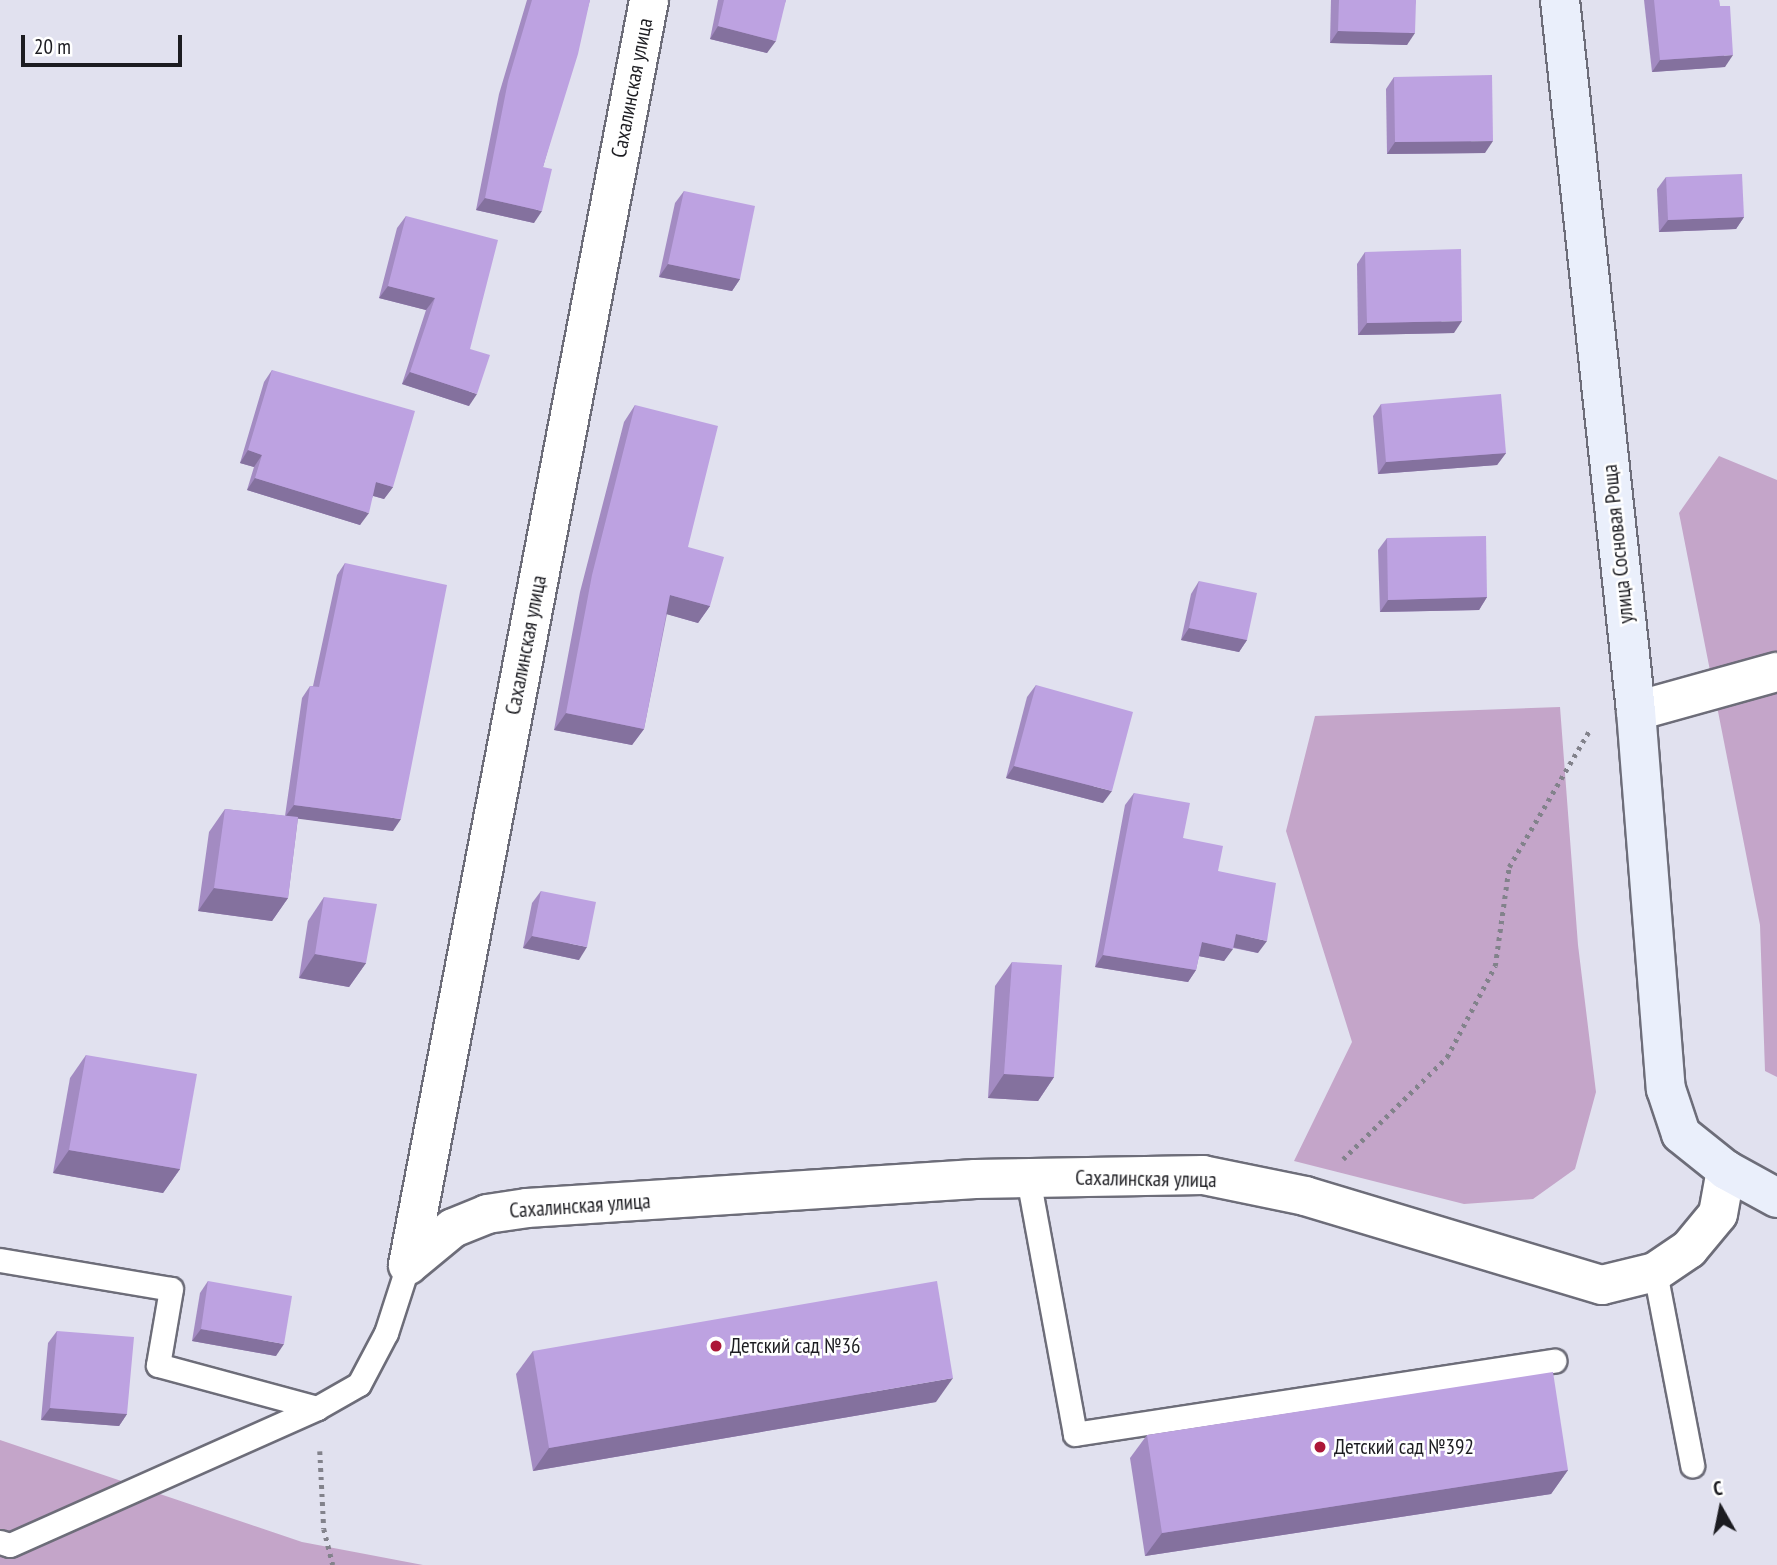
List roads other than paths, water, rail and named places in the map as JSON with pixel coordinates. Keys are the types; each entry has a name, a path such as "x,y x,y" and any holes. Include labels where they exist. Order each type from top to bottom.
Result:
{"main road":[{"name":"улица Сосновая Роща","path":"1560,0 1636,710 1666,1089 1681,1133 1726,1170 1777,1198"}],"street":[{"name":"Сахалинская улица","path":"408,1265 649,0"},
{"path":"1636,710 1777,672"},
{"name":"Сахалинская улица","path":"408,1265 453,1228 486,1214 527,1208 1028,1178 1203,1175 1305,1196 1602,1285 1655,1272 1689,1249 1718,1214 1726,1170"}],"lane":[{"path":"1028,1178 1075,1434 1554,1361"},
{"path":"0,1260 171,1289 158,1365 317,1408"},
{"path":"0,1542 10,1545 317,1408 359,1384 386,1333 408,1265"},
{"path":"1655,1272 1692,1465"}],"place":[{"name":"Детский сад №36","path":"716,1346"},
{"name":"Детский сад №392","path":"1320,1447"}]}
